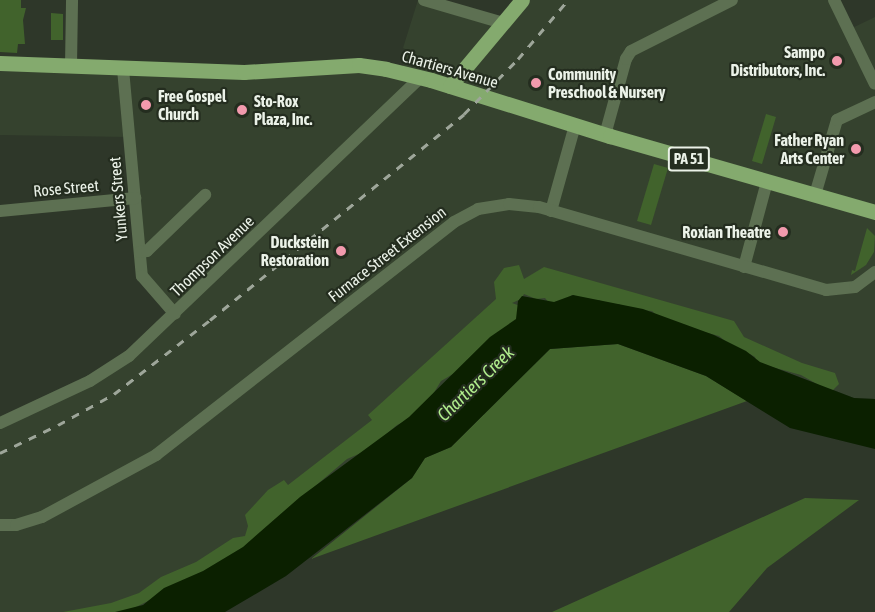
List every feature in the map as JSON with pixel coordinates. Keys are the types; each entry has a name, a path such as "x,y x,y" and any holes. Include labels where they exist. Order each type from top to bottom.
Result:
{"main road":[{"path":"450,86 522,0"},
{"name":"Chartiers Avenue","path":"0,63 244,72 359,65 421,77 605,135 875,212"}],"street":[{"path":"71,66 72,0"},
{"path":"424,0 503,23"},
{"path":"605,135 631,51 732,0"},
{"path":"834,0 875,84"},
{"name":"Yunkers Street","path":"123,69 142,276 174,314"},
{"name":"Thompson Avenue","path":"0,423 90,381 120,363 421,77"},
{"path":"815,195 837,120 875,102"},
{"path":"551,210 575,125"},
{"path":"744,267 767,182"},
{"path":"140,252 147,251 205,195"},
{"name":"Rose Street","path":"0,210 135,198"},
{"name":"Furnace Street Extension","path":"0,525 16,525 42,517 156,455 454,222 478,209 498,204 524,205 551,210 826,290 840,291 855,287 875,272"}],"shaded area":[{"path":"418,0 503,23 522,0 834,0 848,30 875,17 875,399 854,398 760,362 746,351 518,333 166,612 0,612 0,424 90,381 174,314 142,276 129,137 0,135 0,63 401,73 407,50 403,48"}],"green space":[{"path":"0,0 21,0 21,8 26,8 23,20 25,44 18,44 17,53 0,52"},
{"path":"51,13 63,14 63,40 51,40"},
{"path":"766,114 776,117 762,164 752,161"},
{"path":"654,164 668,168 651,225 637,221"},
{"path":"867,228 875,236 874,252 866,265 851,275 852,270 855,271"},
{"path":"519,265 524,279 544,267 734,321 744,337 802,363 835,373 839,384 831,392 801,375 757,363 755,357 750,354 742,355 719,336 663,321 652,311 626,309 619,304 613,307 601,304 600,300 593,302 572,295 567,300 549,303 545,298 536,299 524,294 521,299 512,303 523,307 526,312 465,367 441,381 421,414 397,425 368,450 347,459 226,562 126,612 63,612 111,603 139,593 161,577 196,562 233,538 245,536 248,526 245,515 268,490 284,480 288,485 372,420 368,415 496,299 494,282 504,268"},
{"path":"618,344 706,376 747,401 311,559 412,478 425,458 451,447 550,349"},
{"path":"805,498 859,500 767,568 729,612 552,612"}],"water":[{"name":"Chartiers Creek","path":"573,295 643,309 714,335 746,351 760,362 854,398 875,399 875,449 790,428 706,376 618,344 550,349 451,447 425,458 412,478 286,576 225,612 115,612 143,605 164,588 203,571 243,547 300,497 409,417 490,337 516,319 518,301 522,296 554,302"}],"railway":[{"path":"0,453 114,394 210,320 464,114 518,59 568,0"}],"place":[{"name":"Sampo Distributors, Inc.","path":"837,61"},
{"name":"Community Preschool & Nursery","path":"536,83"},
{"name":"Free Gospel Church","path":"146,105"},
{"name":"Sto-Rox Plaza, Inc.","path":"242,110"},
{"name":"Father Ryan Arts Center","path":"856,149"},
{"name":"Roxian Theatre","path":"783,232"},
{"name":"Duckstein Restoration","path":"341,251"}]}
